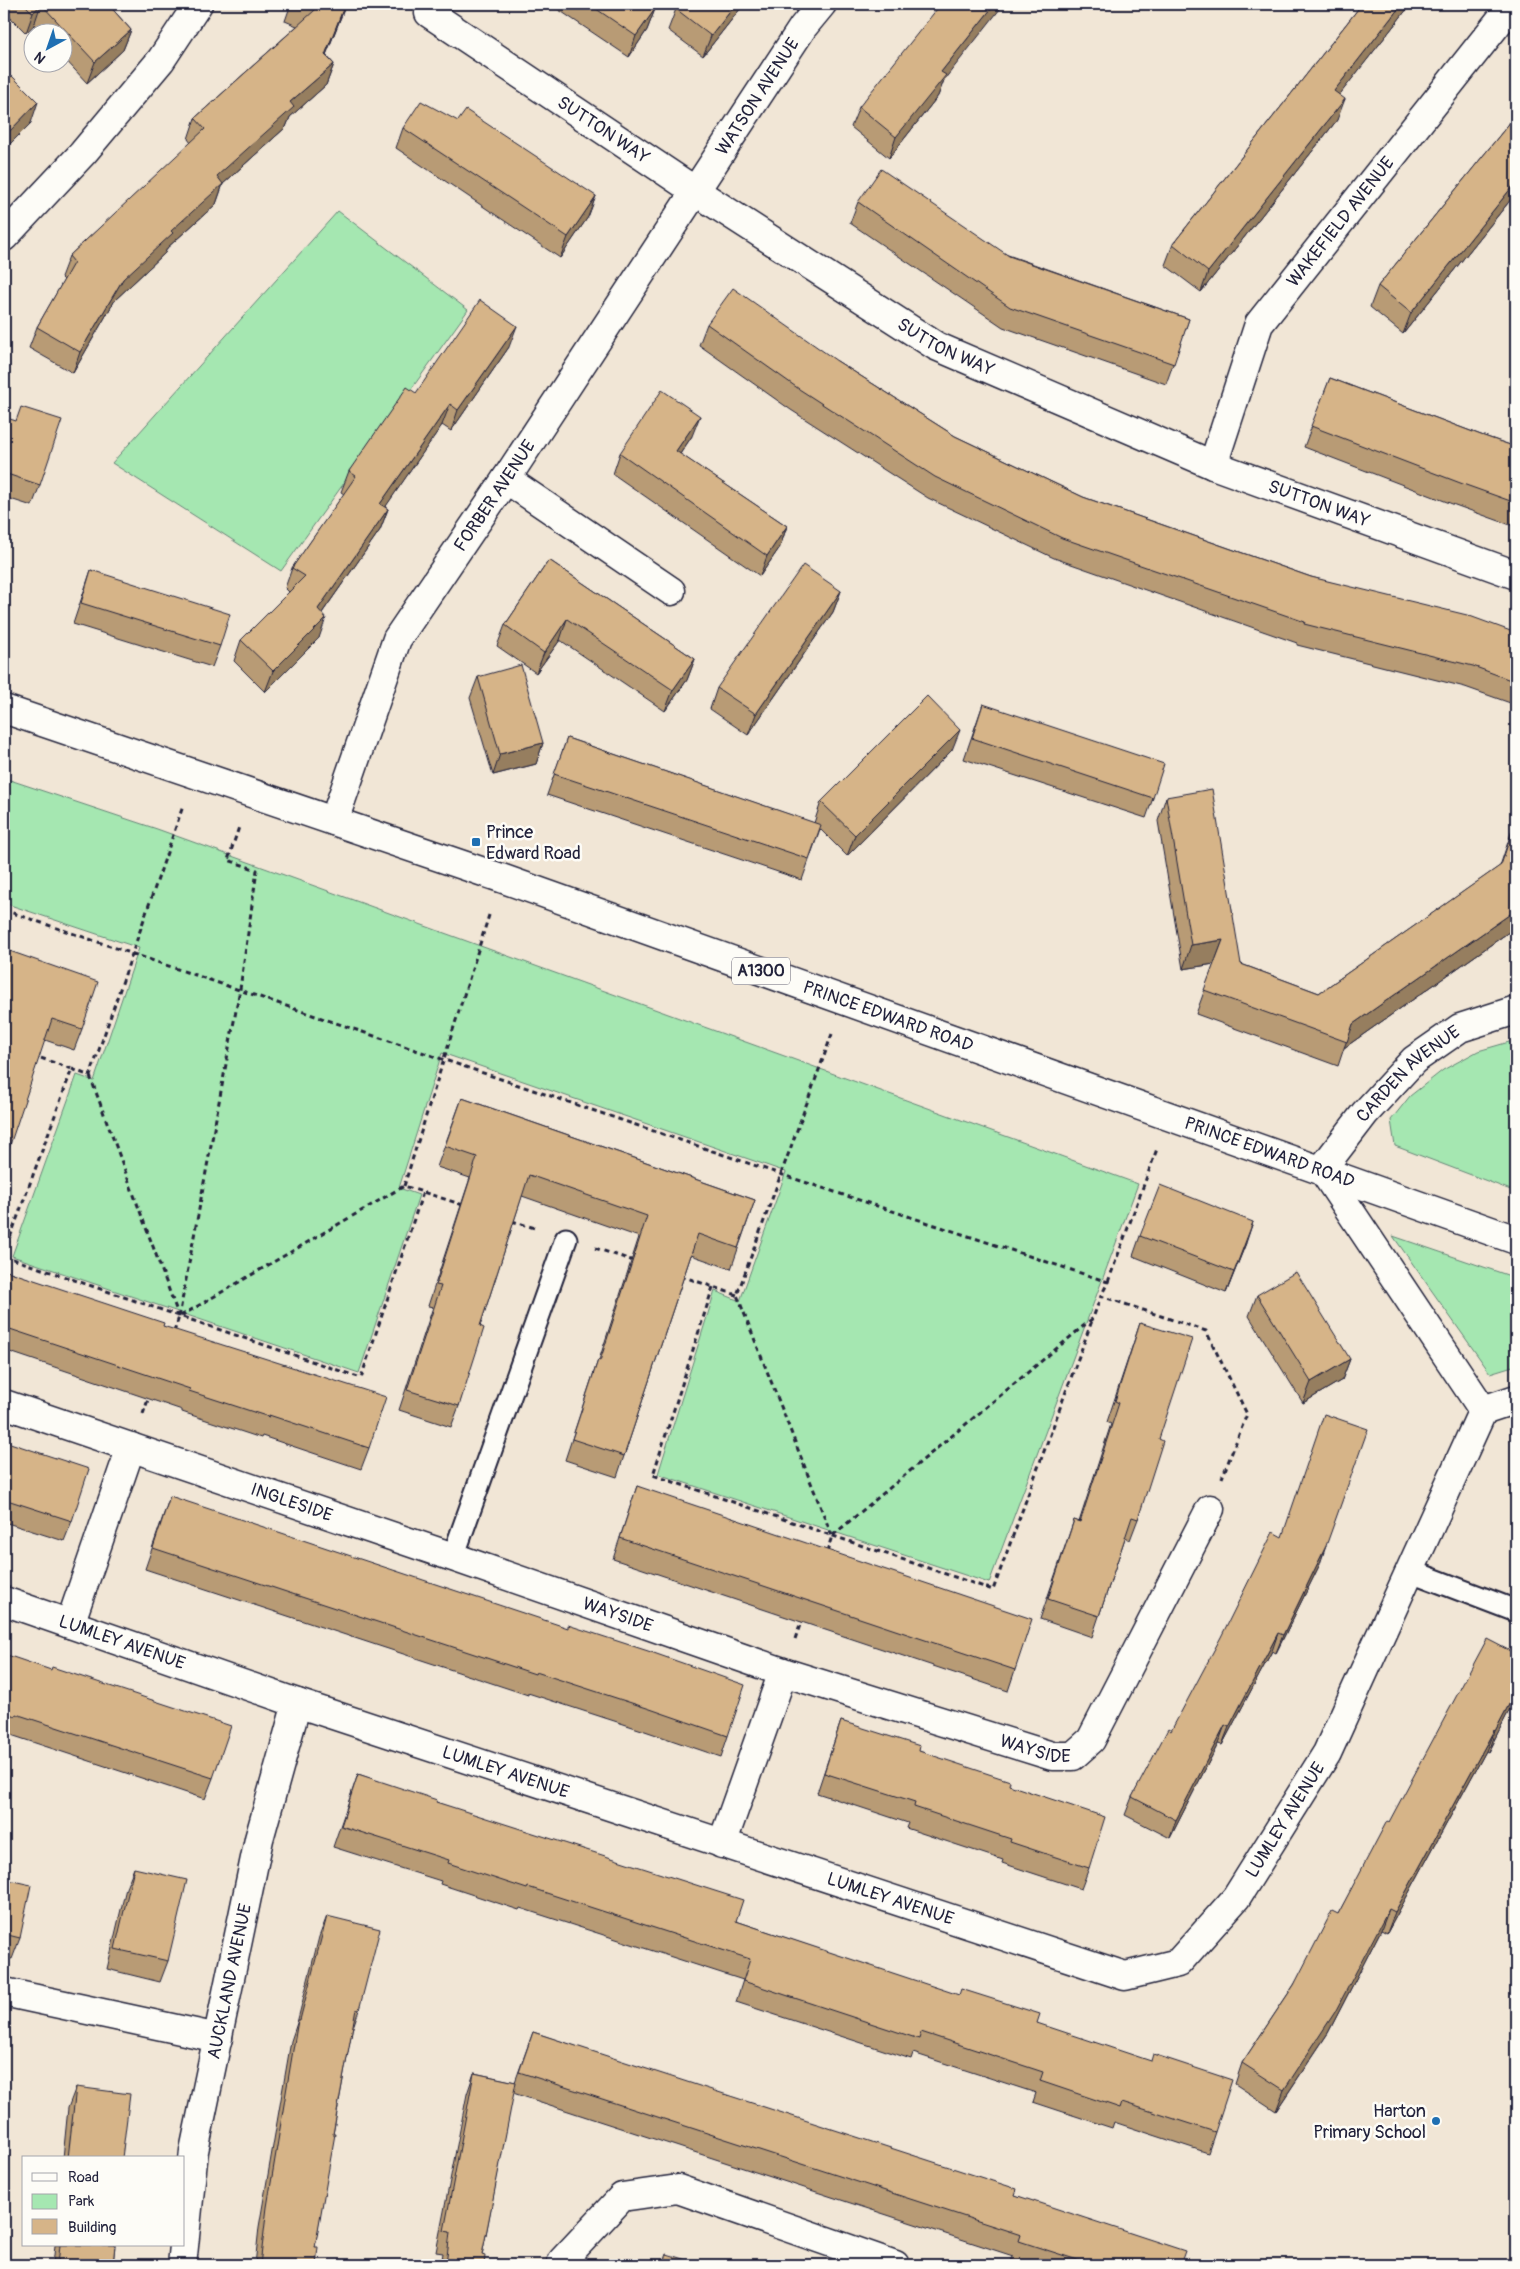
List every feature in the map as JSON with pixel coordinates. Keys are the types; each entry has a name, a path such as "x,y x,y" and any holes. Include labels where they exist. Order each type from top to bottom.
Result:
{"street":[{"path":"4,237 83,153 161,60 198,4"},
{"name":"WATSON AVENUE","path":"695,191 804,27 822,4"},
{"name":"WAKEFIELD AVENUE","path":"1213,465 1259,324 1513,4"},
{"name":"SUTTON WAY","path":"430,13 695,191 936,346 1213,465 1516,575"},
{"name":"FORBER AVENUE","path":"334,820 397,639 506,479 695,191"},
{"path":"506,479 671,591"},
{"name":"PRINCE EDWARD ROAD","path":"4,709 501,878 1322,1169 1516,1240"},
{"name":"CARDEN AVENUE","path":"1322,1169 1365,1113 1414,1060 1460,1028 1516,1010"},
{"path":"1322,1169 1484,1410 1516,1400"},
{"name":"INGLESIDE","path":"4,1404 453,1557"},
{"name":"LUMLEY AVENUE","path":"4,1601 297,1703 1125,1976 1178,1962 1236,1898 1327,1753 1484,1410"},
{"path":"70,1624 130,1447"},
{"name":"WAYSIDE","path":"453,1557 783,1672 1052,1756 1073,1756 1091,1740 1210,1509"},
{"path":"722,1844 783,1672"},
{"name":"AUCKLAND AVENUE","path":"185,2236 194,2151 259,1838 297,1703"},
{"path":"4,1992 218,2038"},
{"path":"561,2265 562,2261 622,2197 678,2189 895,2265"},
{"name":"AUCKLAND AVENUE","path":"182,2265 184,2246"}],"lane":[{"path":"453,1557 566,1238"},
{"path":"1411,1571 1516,1611"}],"path":[{"path":"179,1317 90,1076 194,774"},
{"path":"172,1336 179,1317 240,989 257,870 228,860 251,793"},
{"path":"179,1317 404,1186 501,878"},
{"path":"4,910 444,1058 780,1174 1108,1282"},
{"path":"832,1536 737,1295 844,1000"},
{"path":"30,1054 90,1076"},
{"path":"72,1069 4,1255 179,1317 361,1378 423,1192"},
{"path":"713,1287 653,1475 993,1590 1170,1115"},
{"path":"404,1186 468,1207"},
{"path":"504,1218 639,1263"},
{"path":"676,1275 737,1295"},
{"path":"1101,1296 1206,1331 1247,1414 1210,1509"},
{"path":"826,1555 832,1536 1093,1318"},
{"path":"130,1447 151,1391"},
{"path":"783,1672 802,1618"}],"green space":[{"path":"338,211 468,310 281,571 112,463"},
{"path":"4,778 157,829 1138,1184 989,1583 658,1474 715,1291 740,1301 786,1172 442,1053 399,1188 419,1195 359,1373 12,1256 77,1075 94,1081 139,948 4,903"},
{"path":"1516,1040 1516,1192 1395,1146 1391,1120 1410,1096 1443,1070 1478,1051"},
{"path":"1393,1236 1516,1278 1516,1365 1490,1373"}],"building":[{"path":"24,4 41,4 33,13"},
{"path":"41,4 108,4 131,30 95,62 72,37 72,22 58,22"},
{"path":"300,4 345,4 325,55 334,64 290,102 294,107 217,176 223,184 171,231 173,233 123,279 80,352 37,327 74,262 69,256 205,129 195,118 315,10"},
{"path":"589,4 647,4 655,9 636,36"},
{"path":"680,4 736,4 711,36 676,9"},
{"path":"941,4 995,4 941,72 946,75 896,137 859,107"},
{"path":"1362,4 1402,4 1334,91 1345,99 1208,272 1173,244"},
{"path":"12,76 38,102 4,137 4,84"},
{"path":"421,101 458,121 466,110 596,196 568,237 403,128"},
{"path":"1516,115 1516,182 1411,313 1378,286"},
{"path":"881,169 1009,256 1189,319 1174,364 1010,307 858,202"},
{"path":"733,288 837,361 955,436 1083,497 1311,577 1467,615 1516,633 1516,682 1473,666 1304,624 1305,622 1062,538 935,477 799,389 707,324"},
{"path":"480,300 517,326 458,410 450,404 380,504 388,509 318,609 326,618 273,671 241,640 305,576 292,568 356,476 349,471 407,387 416,393"},
{"path":"1330,378 1516,447 1516,503 1311,426"},
{"path":"662,390 700,416 676,451 787,526 767,556 620,453"},
{"path":"21,407 62,420 40,485 4,473 4,417 16,421"},
{"path":"549,560 695,659 673,690 567,619 544,653 505,625"},
{"path":"803,565 841,591 756,714 717,688"},
{"path":"91,570 230,614 220,646 81,603"},
{"path":"521,665 543,743 500,754 478,677"},
{"path":"927,696 960,730 855,835 821,802"},
{"path":"983,704 1164,764 1153,798 972,738"},
{"path":"567,738 821,825 809,859 554,774"},
{"path":"1212,789 1241,964 1319,993 1501,865 1516,820 1516,910 1353,1024 1347,1042 1204,990 1223,940 1191,945 1166,797"},
{"path":"4,949 98,982 82,1029 52,1019 4,1163"},
{"path":"462,1098 755,1200 738,1248 698,1234 624,1456 572,1439 598,1360 600,1361 647,1216 529,1175 480,1326 484,1328 459,1406 407,1390 441,1286 436,1285 477,1157 445,1146"},
{"path":"1160,1185 1253,1222 1234,1272 1140,1236"},
{"path":"4,1270 164,1323 163,1326 386,1397 369,1448 189,1391 190,1389 4,1327"},
{"path":"1296,1272 1350,1359 1311,1382 1257,1295"},
{"path":"1140,1323 1192,1339 1159,1439 1163,1441 1138,1519 1132,1517 1099,1616 1048,1599 1074,1520 1080,1522 1119,1403 1115,1401"},
{"path":"1324,1414 1368,1429 1326,1546 1283,1635 1278,1633 1229,1727 1225,1725 1176,1820 1132,1797 1168,1729 1171,1731 1221,1637 1273,1532 1282,1537"},
{"path":"4,1441 89,1469 72,1521 4,1499"},
{"path":"637,1486 1032,1619 1015,1670 620,1538"},
{"path":"170,1496 568,1628 568,1625 648,1651 745,1685 728,1736 153,1548"},
{"path":"1487,1639 1516,1654 1516,1691 1395,1912 1389,1909 1335,2012 1284,2090 1242,2063 1294,1985 1332,1911 1338,1914"},
{"path":"4,1654 51,1670 52,1667 231,1726 213,1778 16,1714 15,1716 4,1712"},
{"path":"841,1721 920,1746 919,1751 1010,1781 1009,1785 1105,1817 1089,1868 1010,1842 1011,1839 914,1807 915,1802 824,1773"},
{"path":"358,1774 437,1800 436,1802 743,1900 736,1921 959,1995 961,1989 1040,2014 1037,2023 1151,2061 1153,2054 1232,2080 1215,2132 1122,2102 1120,2108 1040,2081 1043,2072 921,2032 919,2039 743,1981 750,1959 528,1887 527,1889 448,1863 449,1860 341,1826"},
{"path":"134,1868 187,1880 168,1961 115,1949"},
{"path":"4,1879 31,1885 20,1938 4,1934"},
{"path":"327,1916 380,1929 359,2010 356,2009 315,2247 318,2247 316,2265 260,2265 267,2207 298,2020 300,2020"},
{"path":"533,2032 1017,2189 1015,2195 1185,2251 1180,2265 1093,2265 1019,2241 1021,2235 519,2072"},
{"path":"474,2073 516,2082 482,2255 485,2256 484,2265 446,2265 450,2232 444,2231"},
{"path":"76,2087 130,2094 122,2156 68,2156"},
{"path":"60,2246 115,2246 113,2265 58,2265"},
{"path":"667,2254 702,2265 663,2265"}],"place":[{"name":"Prince Edward Road","path":"476,842"},
{"name":"Harton Primary School","path":"1436,2121"}]}
